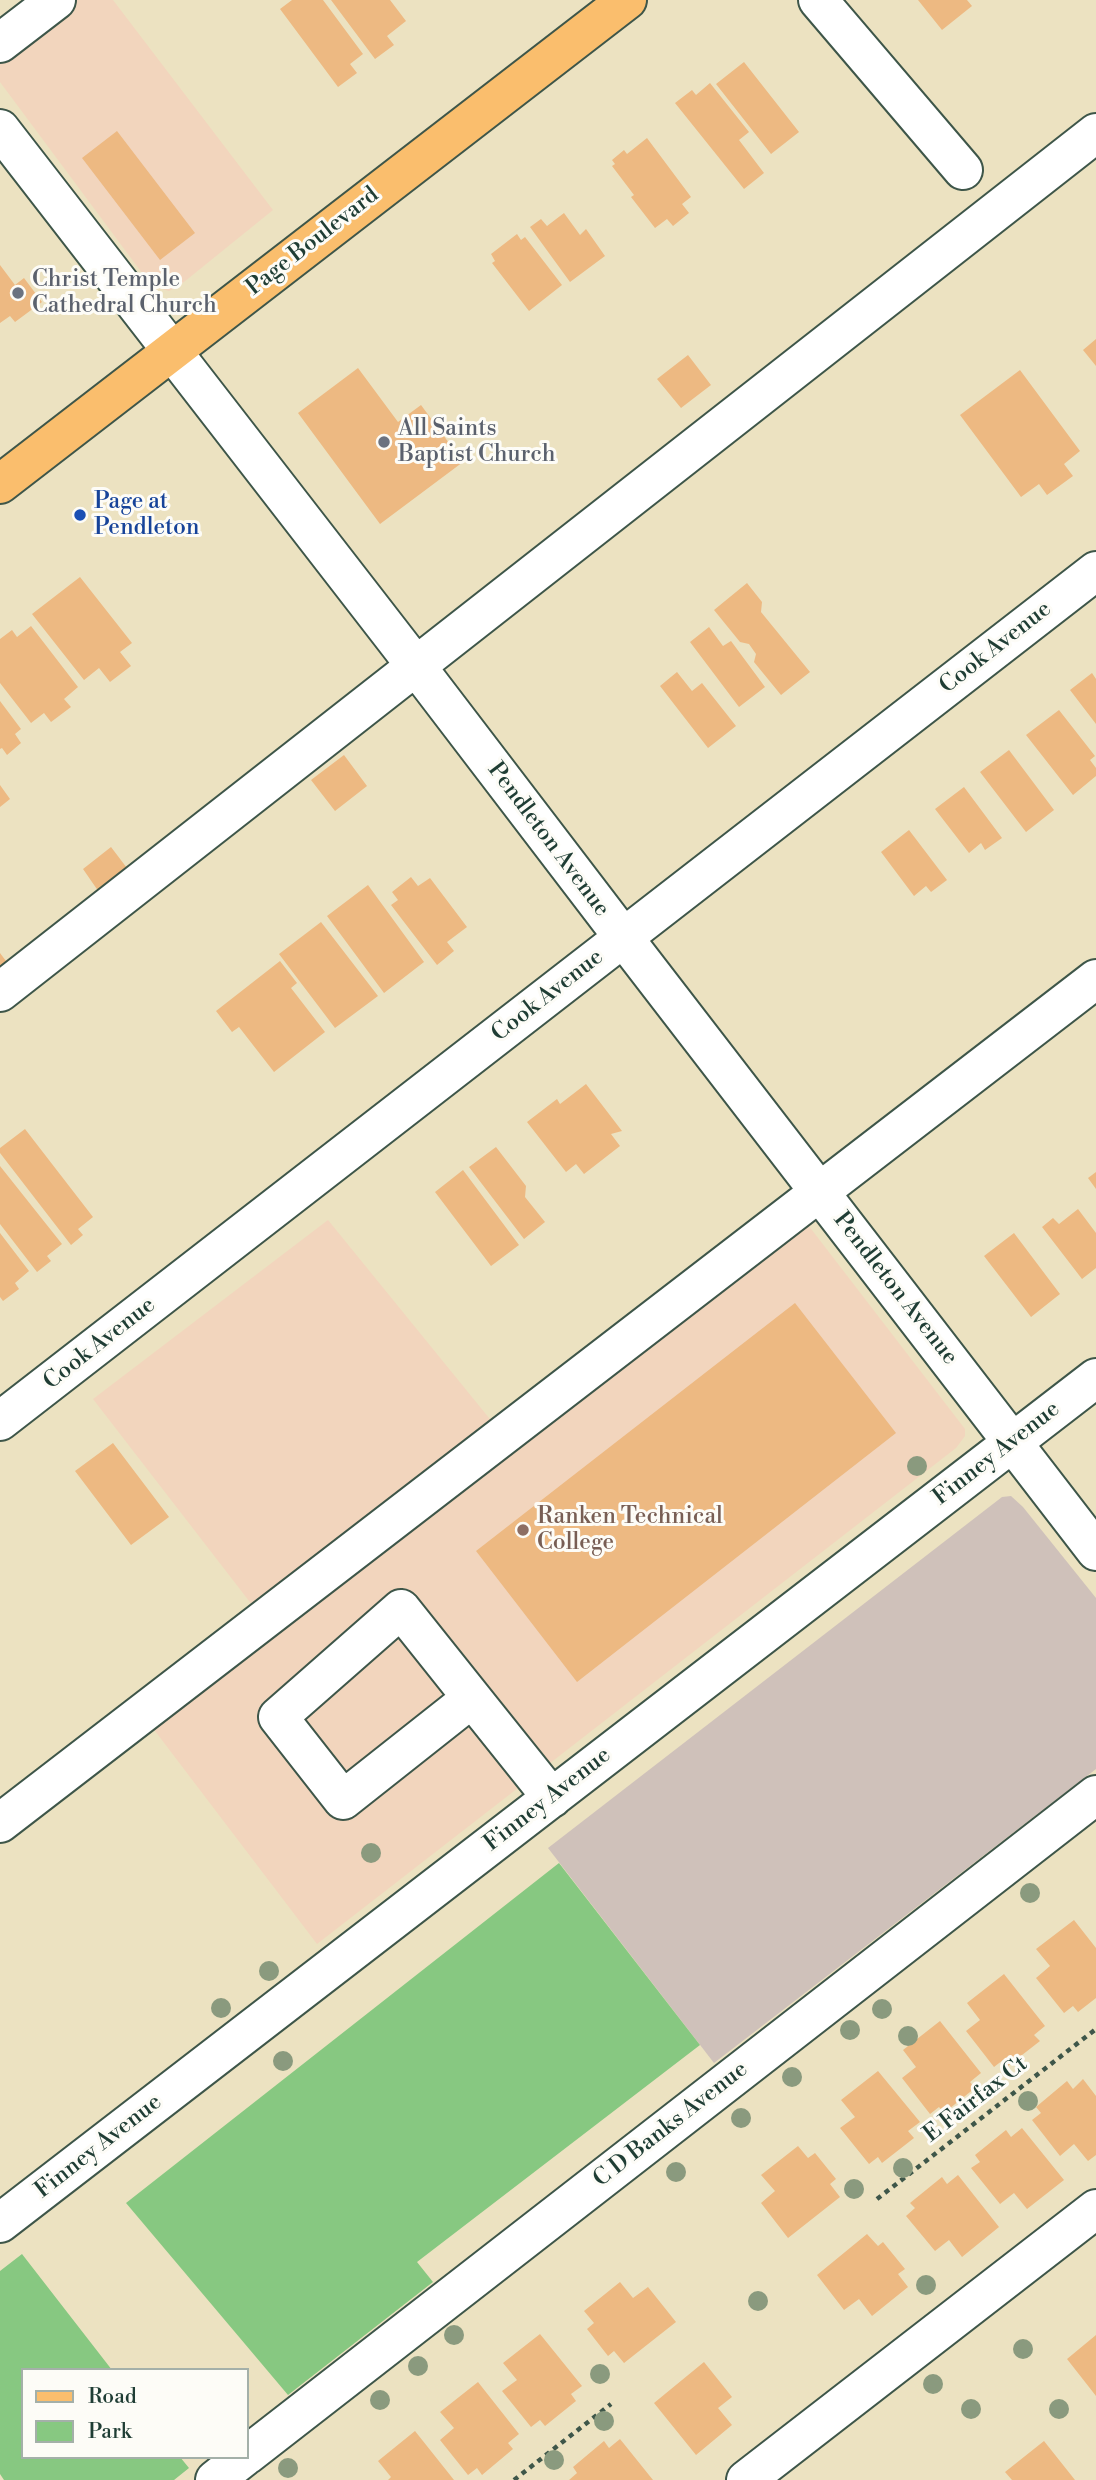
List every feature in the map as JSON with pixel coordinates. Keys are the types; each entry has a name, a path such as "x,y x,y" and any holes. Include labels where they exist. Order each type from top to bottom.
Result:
{"main road":[{"name":"Page Boulevard","path":"0,484 628,0"}],"street":[{"path":"0,43 56,0"},
{"path":"818,0 963,170"},
{"name":"Pendleton Avenue","path":"0,128 1096,1551"},
{"path":"0,992 1096,133"},
{"name":"Cook Avenue","path":"0,1421 1096,571"},
{"path":"0,1823 1096,979"},
{"name":"Finney Avenue","path":"0,2223 1096,1378"},
{"path":"472,1698 342,1800 278,1717 401,1609 552,1798"},
{"name":"C D Banks Avenue","path":"248,2454 1096,1795"},
{"path":"746,2480 1096,2209"},
{"name":"C D Banks Avenue","path":"215,2480 241,2459"}],"path":[{"name":"E Fairfax Ct","path":"877,2199 1096,2029"},
{"path":"514,2480 611,2404"}],"shaded area":[{"path":"68,0 113,0 273,210 179,286 169,291 148,281 0,82 0,53"},
{"name":"Ranken Technical College","path":"328,1220 511,1445 805,1221 965,1429 965,1436 956,1448 317,1944 152,1727 273,1632 93,1399"},
{"path":"1011,1496 1023,1507 1096,1598 1096,1769 714,2063 548,1848 1002,1497"}],"green space":[{"path":"559,1863 700,2045 417,2262 433,2282 288,2395 126,2203"},
{"path":"22,2254 110,2368 21,2368 21,2459 182,2459 189,2468 174,2480 4,2480 0,2474 0,2271"}],"building":[{"path":"292,0 323,0 363,54 350,64 357,73 338,87 280,9"},
{"path":"331,0 390,0 406,21 387,36 394,45 375,59"},
{"path":"918,0 967,0 972,6 942,30"},
{"path":"744,62 799,132 771,154 716,84"},
{"path":"710,83 749,132 739,140 764,173 744,189 675,103 692,90 696,95"},
{"path":"117,131 195,233 160,260 82,158"},
{"path":"647,138 691,197 682,204 689,213 673,226 667,219 655,228 612,166 615,164 612,160 624,150 627,154"},
{"path":"564,213 580,235 586,229 605,256 570,282 530,227 541,219 547,226"},
{"path":"517,234 521,240 525,237 562,285 529,311 492,263 495,261 491,254"},
{"name":"Christ Temple Cathedral Church","path":"0,265 15,285 24,278 42,302 15,322 10,316 0,323"},
{"path":"1096,339 1096,366 1083,350"},
{"path":"688,355 711,385 681,408 657,379"},
{"name":"All Saints Baptist Church","path":"358,368 398,422 421,405 463,462 380,524 298,413"},
{"path":"1020,370 1080,451 1064,464 1073,476 1047,495 1039,484 1021,497 960,415"},
{"path":"80,577 132,643 120,652 131,666 110,682 99,668 84,680 32,614"},
{"path":"747,583 762,602 761,612 810,672 781,695 754,662 756,654 749,644 740,642 714,610"},
{"path":"31,626 78,687 64,699 71,707 51,722 44,713 31,723 0,683 0,639 12,630 17,637"},
{"path":"709,627 723,646 731,641 765,687 739,707 690,642"},
{"path":"677,672 692,691 702,683 736,726 708,748 660,686"},
{"path":"1092,673 1096,679 1096,724 1070,690"},
{"path":"0,701 21,729 15,734 21,743 7,755 0,749"},
{"path":"1059,710 1095,756 1090,760 1096,768 1096,776 1073,795 1026,735"},
{"path":"1009,750 1054,810 1026,832 980,772"},
{"path":"344,755 367,786 335,811 311,780"},
{"path":"0,785 10,799 0,807"},
{"path":"964,787 1002,838 985,850 981,843 969,853 935,809"},
{"path":"909,830 947,880 931,892 926,886 914,896 881,852"},
{"path":"111,847 130,872 101,895 83,869"},
{"path":"411,877 418,886 430,878 467,927 447,942 454,951 437,965 391,905 398,900 392,892"},
{"path":"368,885 424,962 384,993 327,916"},
{"path":"321,922 378,996 335,1028 279,954"},
{"path":"0,953 9,965 0,973"},
{"path":"280,961 297,983 291,988 325,1032 274,1072 239,1027 232,1032 216,1011"},
{"path":"586,1084 622,1131 611,1134 620,1146 584,1174 576,1164 566,1172 527,1122 557,1099 560,1104"},
{"path":"25,1129 93,1217 78,1229 83,1235 71,1245 0,1153 0,1148"},
{"path":"496,1147 526,1186 525,1197 545,1222 524,1239 469,1167"},
{"path":"0,1166 62,1244 47,1256 51,1261 37,1272 0,1224"},
{"path":"463,1170 519,1245 491,1266 435,1192"},
{"path":"1096,1172 1096,1189 1088,1178"},
{"path":"1078,1209 1096,1233 1096,1268 1082,1279 1042,1227 1053,1218 1059,1224"},
{"path":"0,1233 29,1271 15,1283 19,1289 3,1301 0,1297"},
{"path":"1014,1233 1060,1294 1031,1317 984,1256"},
{"path":"795,1303 896,1433 577,1682 476,1551"},
{"path":"113,1443 169,1517 131,1545 75,1471"},
{"path":"1074,1920 1096,1948 1096,1998 1078,2012 1073,2006 1064,2013 1036,1978 1050,1966 1036,1949"},
{"path":"1004,1974 1045,2026 1034,2035 1040,2041 1008,2066 1003,2060 994,2067 966,2031 980,2020 967,2003"},
{"path":"940,2021 981,2073 970,2082 975,2088 944,2113 939,2107 930,2114 902,2078 916,2067 903,2050"},
{"path":"878,2071 920,2122 908,2131 914,2138 882,2163 878,2157 869,2164 840,2128 855,2117 841,2100"},
{"path":"1083,2079 1096,2096 1096,2155 1088,2161 1074,2144 1060,2156 1032,2120 1041,2113 1036,2107 1067,2081 1073,2089"},
{"path":"1022,2128 1064,2180 1027,2209 1014,2193 1000,2204 971,2168 980,2162 975,2155 1006,2130 1011,2137"},
{"path":"798,2146 808,2158 815,2153 836,2179 830,2184 840,2197 788,2238 761,2203 775,2191 761,2175"},
{"path":"958,2175 999,2227 962,2257 949,2240 935,2251 906,2216 915,2208 910,2203 942,2177 947,2184"},
{"path":"867,2234 878,2246 883,2242 905,2269 898,2274 908,2287 872,2316 859,2299 844,2310 817,2275"},
{"path":"620,2282 633,2298 648,2287 676,2322 624,2363 614,2351 608,2356 587,2329 594,2323 584,2311"},
{"path":"540,2334 582,2386 571,2394 576,2401 545,2426 540,2420 531,2427 502,2391 517,2380 503,2363"},
{"path":"1096,2335 1096,2396 1067,2359"},
{"path":"704,2362 732,2397 718,2408 732,2425 696,2455 654,2403"},
{"path":"478,2382 519,2434 508,2443 513,2449 482,2475 477,2468 468,2475 440,2440 454,2428 440,2412"},
{"path":"415,2431 454,2480 388,2480 391,2477 378,2461"},
{"path":"620,2439 653,2480 569,2480 577,2473 573,2467 604,2441 609,2448"},
{"path":"1044,2441 1075,2480 1012,2480 1005,2472"}],"place":[{"name":"Christ Temple Cathedral Church","path":"18,293"},
{"name":"All Saints Baptist Church","path":"384,442"},
{"name":"Page at Pendleton","path":"80,515"},
{"name":"Ranken Technical College","path":"523,1530"}]}
